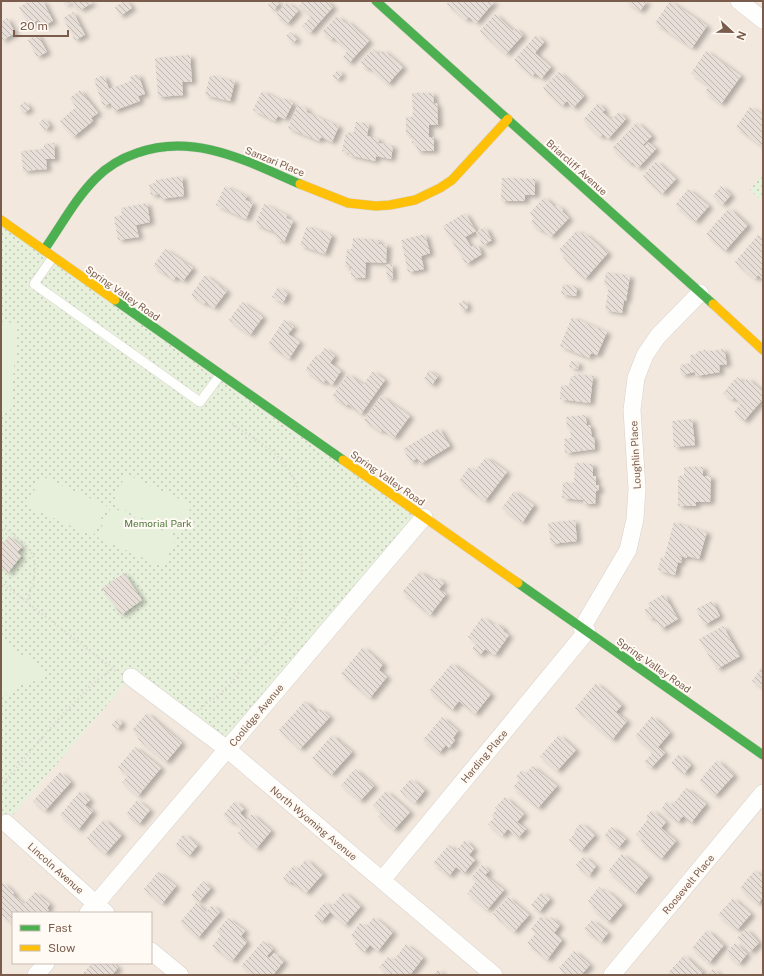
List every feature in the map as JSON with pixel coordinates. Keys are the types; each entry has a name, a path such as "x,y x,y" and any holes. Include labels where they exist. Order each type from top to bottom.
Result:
{"street":[{"name":"Briarcliff Avenue","path":"376,1 763,350"},
{"path":"739,1 763,20"},
{"name":"Sanzari Place","path":"44,250 88,188 104,171 126,157 151,148 174,144 205,147 220,151 348,203 368,206 392,206 414,201 428,195 453,179 508,119"},
{"name":"Spring Valley Road","path":"1,220 763,755"},
{"name":"Loughlin Place","path":"585,630 628,550 635,519 637,488 632,410 636,378 646,355 658,336 700,293"},
{"name":"Coolidge Avenue","path":"97,910 227,749 424,517"},
{"name":"Harding Place","path":"382,880 585,630"},
{"name":"North Wyoming Avenue","path":"131,677 227,749 494,975"},
{"name":"Roosevelt Place","path":"612,975 763,793"},
{"name":"Lincoln Avenue","path":"6,823 97,910"},
{"path":"152,952 180,975"},
{"path":"36,975 45,964"}],"lane":[{"path":"53,257 34,284 200,402 221,374"}],"path":[{"path":"189,721 208,702 222,692 238,675 242,667 272,638 280,628 297,598 302,571 297,484 283,462 271,450 231,424"},
{"path":"1,527 26,545 35,560 35,573 27,602"},
{"path":"1,582 112,669 131,677"},
{"path":"1,786 63,714 90,686 112,669"}],"shaded area":[{"path":"1,1 763,1 763,975 1,975 1,829 131,677 1,220"}],"green space":[{"path":"763,173 763,202 750,190"},
{"name":"Memorial Park","path":"1,220 424,517 227,749 131,677 1,829"},
{"path":"1,322 18,323 10,412 1,411"},
{"path":"126,474 192,505 178,535 112,504"},
{"path":"41,476 107,506 93,536 27,506"},
{"path":"111,507 177,537 163,567 97,537"},
{"path":"1,636 19,656 26,655 37,666 43,668 43,678 24,685 21,682 1,699"}],"building":[{"path":"30,1 43,1 53,21 41,27 38,20 29,25 19,7"},
{"path":"63,1 72,1 65,5"},
{"path":"72,1 91,1 92,3 80,10 77,5 75,7"},
{"path":"124,1 127,1 132,8 120,16 115,7"},
{"path":"272,1 277,1 279,3 274,10 268,5"},
{"path":"303,1 327,1 333,7 310,33 302,26 311,16 299,5"},
{"path":"449,1 494,2 476,23 469,17 466,20 447,4"},
{"path":"625,1 647,1 640,11"},
{"path":"670,1 707,26 692,48 655,23"},
{"path":"287,2 298,11 287,24 276,15"},
{"path":"73,12 85,35 75,40 63,18"},
{"path":"495,14 513,31 515,28 523,35 506,54 480,31"},
{"path":"337,16 345,23 347,21 369,41 349,63 343,57 348,50 333,37 331,40 322,32"},
{"path":"7,18 15,33 1,41 1,22"},
{"path":"290,32 297,39 293,43 286,36"},
{"path":"37,34 47,52 37,57 28,40"},
{"path":"536,35 544,42 535,53 551,67 541,79 535,73 532,76 514,60"},
{"path":"373,49 379,55 383,50 403,67 388,84 369,67 367,69 360,63"},
{"path":"706,51 741,76 721,104 705,92 709,86 691,73"},
{"path":"190,55 192,82 182,82 183,95 158,97 155,58"},
{"path":"338,70 342,74 337,80 332,76"},
{"path":"559,72 584,96 573,108 567,101 562,106 543,88"},
{"path":"138,74 145,94 138,96 140,101 113,111 111,103 103,106 94,79 104,75 109,89 131,81 130,77"},
{"path":"210,75 235,81 230,101 205,95"},
{"path":"80,90 98,113 91,118 93,121 73,137 60,121 76,107 70,98"},
{"path":"262,91 282,101 283,98 293,103 285,119 278,116 275,121 253,110"},
{"path":"412,93 433,93 434,104 437,103 438,125 429,125 429,137 434,137 434,151 417,151 416,143 412,143 412,134 406,134 406,117 413,117"},
{"path":"25,102 30,109 23,113 19,106"},
{"path":"598,103 605,110 602,112 611,120 619,112 626,119 608,139 603,134 600,137 583,120"},
{"path":"298,105 308,109 306,112 339,126 332,142 321,137 319,141 288,128"},
{"path":"750,107 763,115 763,147 736,127"},
{"path":"44,118 50,126 45,130 39,123"},
{"path":"356,122 369,124 367,136 379,139 378,143 393,146 391,159 376,156 375,161 349,155 350,153 342,151 346,132 353,134"},
{"path":"637,122 652,136 643,145 645,146 648,142 656,149 638,168 632,162 630,164 612,148"},
{"path":"54,143 55,159 46,159 47,169 23,171 21,151 44,149 44,144"},
{"path":"656,161 676,179 662,194 643,176"},
{"path":"182,176 184,196 160,199 160,194 151,195 149,184 156,183 156,180"},
{"path":"502,178 535,179 535,195 525,195 525,201 501,201"},
{"path":"225,186 247,196 245,200 253,203 246,219 216,205"},
{"path":"721,186 731,195 722,205 713,196"},
{"path":"688,189 709,206 695,222 675,205"},
{"path":"544,197 555,207 557,205 563,210 562,211 569,218 551,237 542,229 541,231 531,223 534,217 530,213"},
{"path":"147,203 150,222 136,225 139,237 118,240 114,217 122,215 121,208"},
{"path":"264,204 287,215 286,218 293,221 284,242 275,238 277,233 255,224"},
{"path":"729,208 748,225 725,251 706,234"},
{"path":"465,213 476,231 465,237 471,247 477,244 482,254 466,264 443,226"},
{"path":"307,226 332,235 325,254 300,245"},
{"path":"485,227 492,240 483,245 476,232"},
{"path":"577,230 583,235 584,233 608,253 585,279 572,268 573,267 563,257 565,255 559,250"},
{"path":"425,234 430,253 421,256 424,269 408,272 401,240"},
{"path":"758,235 763,239 763,280 758,275 755,279 735,262"},
{"path":"353,238 379,240 378,244 387,244 386,263 366,262 365,278 351,277 351,267 345,267 347,249 352,249"},
{"path":"165,249 193,268 183,281 176,276 174,280 153,266"},
{"path":"392,264 393,278 387,279 386,265"},
{"path":"606,272 630,276 626,301 624,300 622,313 605,310 609,285 604,285"},
{"path":"205,275 227,291 214,308 205,302 204,304 191,295"},
{"path":"563,284 577,287 576,296 561,294"},
{"path":"278,287 288,293 283,303 272,297"},
{"path":"465,300 468,308 462,311 459,303"},
{"path":"242,302 263,317 250,335 229,320"},
{"path":"572,317 607,332 597,355 591,353 589,358 560,346"},
{"path":"284,320 294,327 288,334 300,342 289,359 268,344"},
{"path":"324,348 335,356 330,363 341,371 332,385 325,380 323,383 305,370 317,354 319,356"},
{"path":"724,349 727,364 719,365 720,372 696,376 695,372 681,375 680,365 691,363 690,355 697,354 696,352 705,350 706,352"},
{"path":"571,361 579,363 578,369 569,367"},
{"path":"429,370 438,376 432,385 424,379"},
{"path":"373,371 385,380 361,414 348,404 346,406 332,396 348,374 363,385"},
{"path":"574,374 593,376 590,403 560,399 561,385 569,386 571,376 574,376"},
{"path":"737,377 744,383 747,378 763,392 763,399 744,421 734,412 741,403 734,397 732,400 723,393"},
{"path":"381,396 410,416 394,438 382,429 381,432 364,420"},
{"path":"585,415 587,425 590,425 592,437 594,437 595,449 565,453 564,439 571,438 570,427 567,427 566,417"},
{"path":"692,419 695,445 674,447 672,421"},
{"path":"439,428 450,446 420,464 417,458 411,462 403,449"},
{"path":"486,457 507,472 485,501 459,481 469,467 475,471"},
{"path":"575,463 593,464 593,476 596,476 596,485 599,485 599,491 596,491 595,504 583,504 584,500 562,498 563,482 574,483"},
{"path":"684,467 703,467 703,476 711,476 710,502 696,502 696,506 678,506 678,476 684,476"},
{"path":"514,491 534,505 522,523 502,508"},
{"path":"575,520 577,541 551,544 548,523"},
{"path":"674,522 707,532 699,559 680,556 679,557 682,558 681,563 678,562 675,575 658,570 661,557 664,558"},
{"path":"9,536 22,547 17,552 21,556 8,573 1,567 1,540 4,542"},
{"path":"420,571 433,581 436,577 444,583 439,589 446,594 430,615 402,592"},
{"path":"124,573 142,600 121,615 102,588"},
{"path":"664,594 678,619 661,629 654,617 650,619 644,610 650,607 648,603"},
{"path":"712,601 720,616 704,625 696,609"},
{"path":"482,617 494,625 496,623 509,635 495,655 485,649 480,655 472,649 477,643 468,637"},
{"path":"723,626 740,656 717,669 699,639"},
{"path":"363,647 383,664 379,670 387,677 370,698 341,674"},
{"path":"452,663 491,694 475,714 459,701 452,710 429,691"},
{"path":"763,665 763,688 752,681"},
{"path":"596,683 622,705 616,712 627,721 612,740 575,708"},
{"path":"305,701 317,713 320,709 330,717 300,749 279,730"},
{"path":"147,713 182,743 166,762 138,739 140,736 132,730"},
{"path":"652,716 670,733 658,747 665,753 651,768 644,762 653,752 635,736"},
{"path":"442,717 458,731 453,738 455,740 449,748 446,745 439,753 423,740"},
{"path":"117,718 122,723 117,729 112,725"},
{"path":"332,735 352,752 331,775 312,758"},
{"path":"559,735 576,750 557,771 540,756"},
{"path":"135,747 161,768 138,796 122,782 128,775 118,767"},
{"path":"679,754 691,765 684,774 671,763"},
{"path":"717,760 734,775 715,796 699,781"},
{"path":"532,766 557,786 538,808 513,787 519,780 516,777 522,770 526,774"},
{"path":"355,769 374,786 360,801 341,785"},
{"path":"60,772 71,782 45,811 33,801"},
{"path":"411,779 425,790 415,803 400,791"},
{"path":"686,788 706,804 691,823 683,816 678,822 661,809 667,801 672,805"},
{"path":"80,791 90,800 85,805 93,811 78,830 60,815"},
{"path":"386,791 410,812 394,830 378,816 381,812 373,805"},
{"path":"505,797 524,814 517,822 526,829 518,838 508,829 502,836 488,824 494,818 492,815 497,809 495,808"},
{"path":"137,800 150,810 139,824 126,814"},
{"path":"235,801 244,809 240,813 247,820 252,814 271,831 256,849 238,833 242,828 233,821 231,822 223,815"},
{"path":"652,810 666,822 661,828 676,841 661,859 640,841 642,839 636,834 648,819 646,817"},
{"path":"104,819 122,835 105,854 87,838"},
{"path":"581,823 595,835 581,851 569,840"},
{"path":"611,827 626,839 618,848 604,836"},
{"path":"184,834 198,845 189,856 175,845"},
{"path":"465,840 474,849 469,855 475,860 464,873 456,867 449,876 433,863 449,845 456,851"},
{"path":"622,854 649,876 635,893 608,871"},
{"path":"584,856 596,866 589,876 576,865"},
{"path":"306,859 323,874 306,893 291,881 289,883 283,878 294,865 298,869"},
{"path":"482,865 489,871 485,875 504,890 487,910 467,893 476,882 471,878"},
{"path":"755,870 763,876 763,897 758,904 740,888"},
{"path":"158,872 176,886 162,904 144,889"},
{"path":"203,881 211,888 199,902 191,895"},
{"path":"2,882 14,893 13,895 24,904 35,892 50,904 47,908 49,910 47,912 12,912 12,923 1,914"},
{"path":"599,887 604,892 606,890 623,904 608,922 591,907 593,905 588,901"},
{"path":"344,892 361,906 345,925 330,912 321,922 314,916 325,902 331,907"},
{"path":"542,892 550,899 539,912 531,905"},
{"path":"508,897 529,915 514,932 493,914"},
{"path":"733,898 751,914 737,930 718,915"},
{"path":"196,903 206,912 212,905 220,912 198,938 180,922"},
{"path":"541,916 547,921 551,917 560,925 554,933 562,940 547,960 527,943 536,933 531,929"},
{"path":"374,917 393,932 378,951 370,945 364,952 355,944 357,941 351,936 360,923 366,927"},
{"path":"228,918 245,931 241,936 247,942 232,961 212,946 221,935 217,931"},
{"path":"592,920 608,933 601,942 584,929"},
{"path":"746,929 759,943 750,952 737,938"},
{"path":"707,930 724,945 709,963 692,948"},
{"path":"263,941 273,949 267,956 269,958 274,953 284,961 273,975 251,975 241,966"},
{"path":"735,943 747,954 739,964 726,953"},
{"path":"406,944 423,958 410,975 389,975 379,967 388,957 393,961"},
{"path":"574,951 590,965 581,975 567,975 559,968"},
{"path":"684,955 703,972 700,975 670,975 668,973"},
{"path":"91,964 114,964 118,968 112,975 82,975"},
{"path":"713,969 720,975 708,975"},
{"path":"438,970 444,975 433,975"}],"traffic: fast":[{"path":"376,1 713,304"},
{"path":"44,250 81,195 100,174 126,157 159,147 180,146 221,152 300,184"},
{"path":"115,300 343,460"},
{"path":"518,583 763,755"}],"traffic: slow":[{"path":"300,184 348,203 376,206 415,200 440,188 452,180 508,119"},
{"path":"1,220 115,300"},
{"path":"713,304 763,350"},
{"path":"343,460 518,583"}]}
